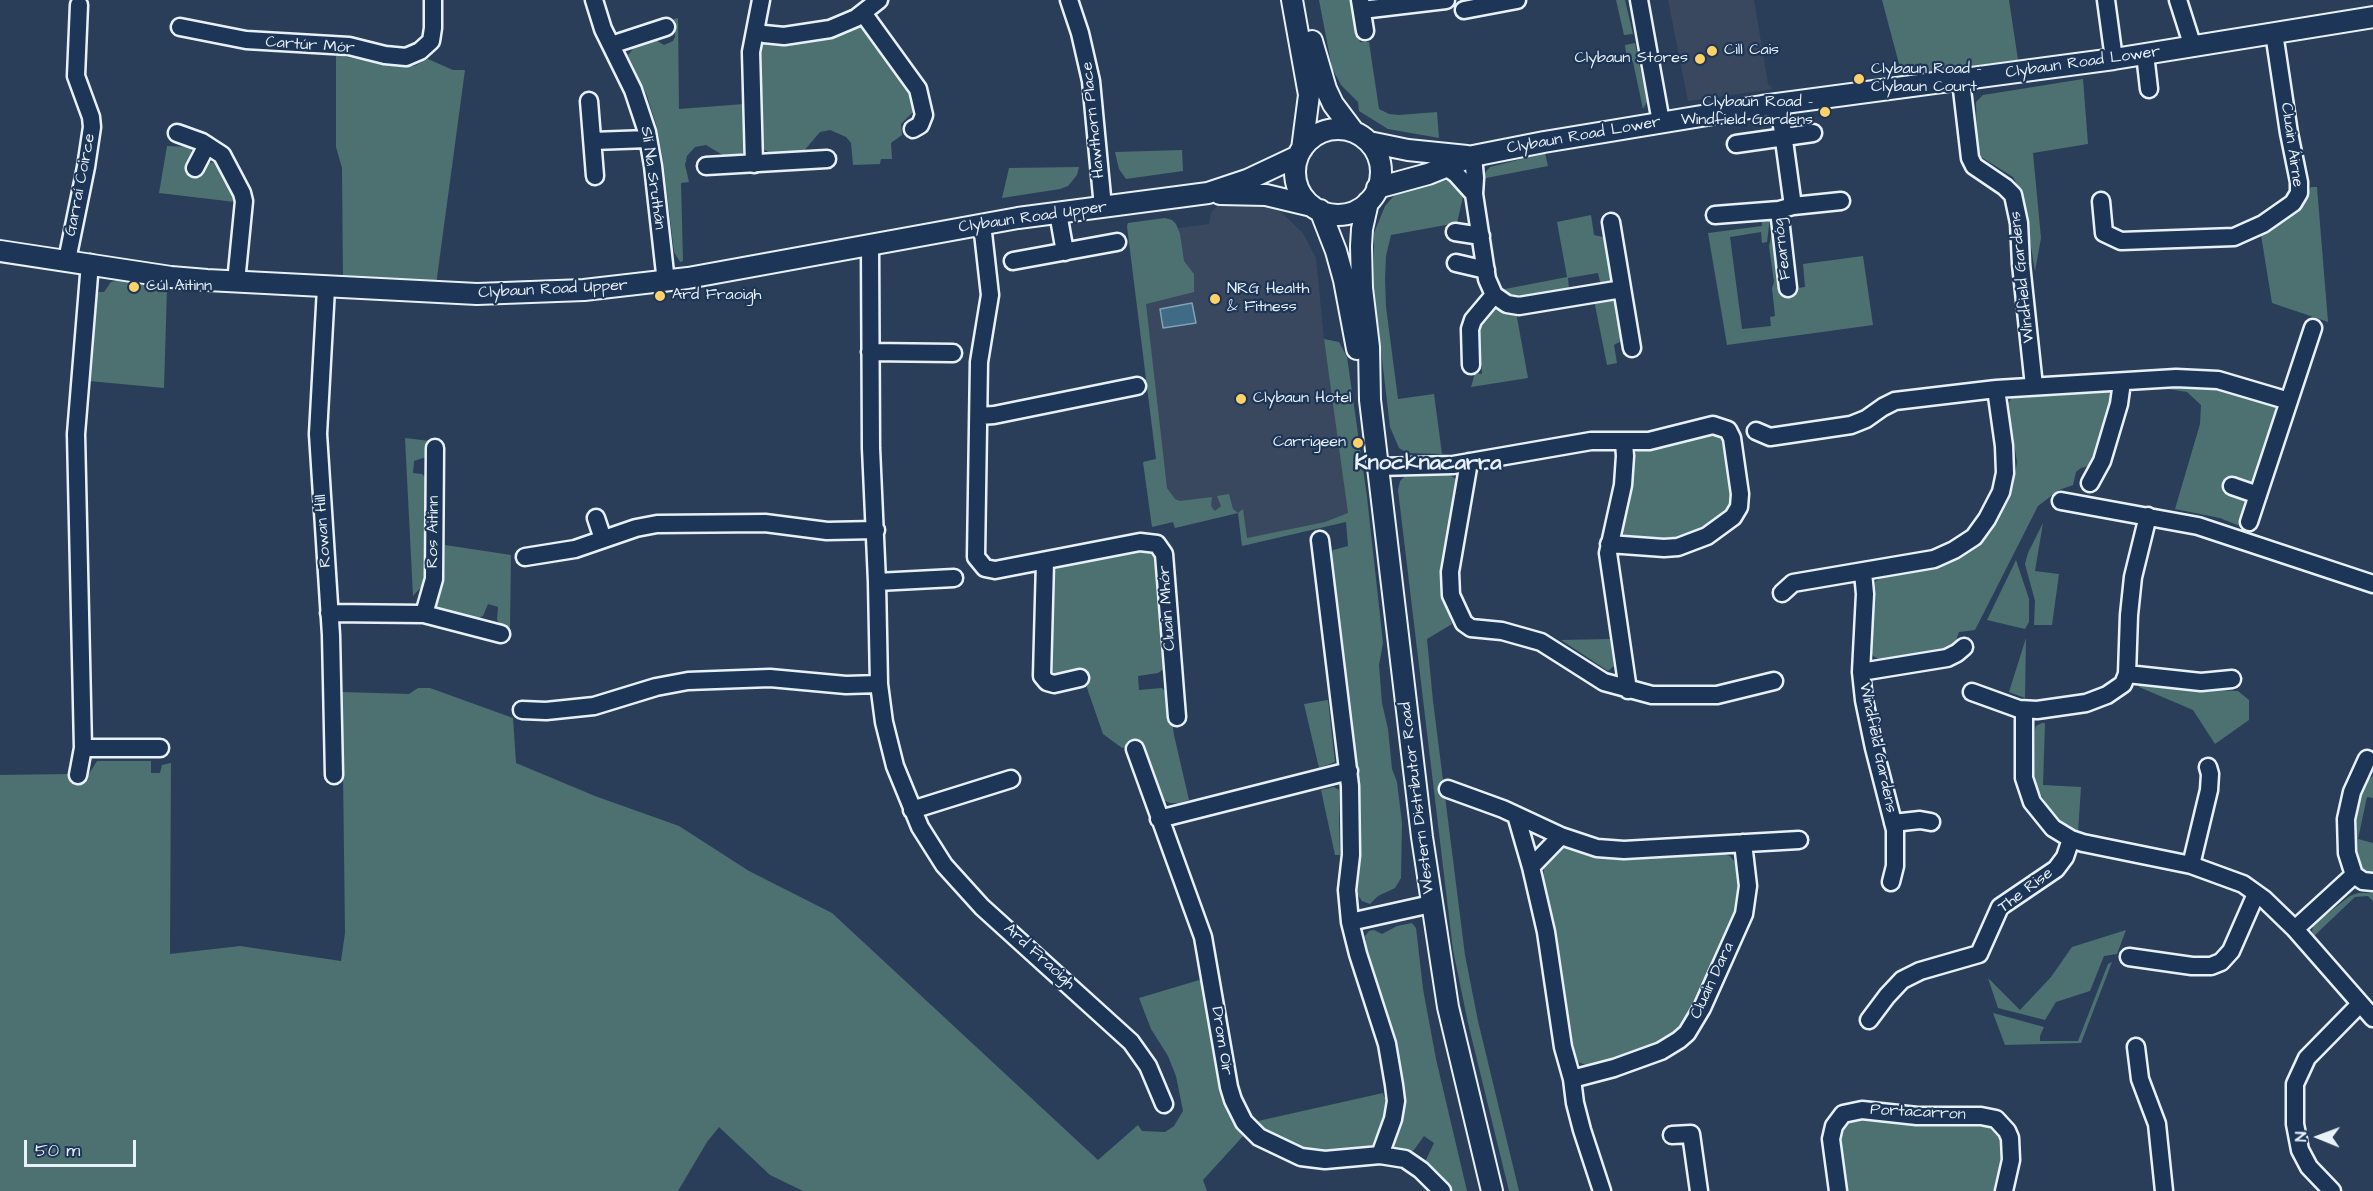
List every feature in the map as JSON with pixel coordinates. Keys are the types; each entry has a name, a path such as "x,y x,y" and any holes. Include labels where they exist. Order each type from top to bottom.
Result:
{"street":[{"name":"Cartúr Mór","path":"180,27 246,40 349,46 385,55 406,57 420,51 431,41 433,0"},
{"name":"Slí Na Sruthán","path":"594,0 599,21 633,90 648,139 666,282"},
{"path":"754,164 750,86 751,52 761,0"},
{"path":"755,31 776,36 816,32 841,25 863,13 879,0"},
{"name":"Hawthorn Place","path":"1069,0 1092,81 1104,207"},
{"path":"1292,0 1309,95 1295,170 1297,182 1300,192 1316,208 1338,214 1348,213 1372,195 1380,164 1376,152 1333,104 1326,89 1314,54 1304,0"},
{"path":"1365,31 1361,5 1446,0"},
{"path":"1472,6 1517,0"},
{"path":"1640,0 1661,122"},
{"path":"2106,0 2114,59"},
{"path":"2178,0 2193,47"},
{"name":"Garraí Coirce","path":"67,260 92,127 91,117 82,98 76,76 78,5"},
{"path":"863,13 918,89 924,115 920,125 913,129"},
{"name":"Clybaun Road Lower","path":"1372,195 1473,156 1544,141 1779,104 2114,59 2373,17"},
{"path":"611,45 666,27"},
{"name":"Cluain Áirne","path":"2101,201 2104,233 2115,240 2133,241 2234,237 2263,224 2293,203 2298,193 2299,182 2289,134 2274,33"},
{"path":"2145,54 2149,89"},
{"name":"Windfield Gardens","path":"1961,81 1970,158 1974,166 2013,195 2019,223 2034,386"},
{"path":"589,101 595,176"},
{"name":"Fearnóg","path":"1779,104 1783,136 1788,288"},
{"path":"1300,153 1314,136 1326,130 1338,129 1361,137"},
{"path":"177,133 207,145 222,155 243,193 236,282"},
{"path":"1736,144 1813,133"},
{"name":"Clybaun Road Lower","path":"1361,137 1408,150 1473,156"},
{"path":"593,141 648,139"},
{"path":"195,168 207,145"},
{"name":"Clybaun Road Upper","path":"1208,193 1247,180 1300,153"},
{"path":"1473,156 1474,194 1487,279 1494,295 1507,304 1519,306 1622,289"},
{"path":"706,166 827,159"},
{"path":"1446,167 1456,174 1474,194"},
{"name":"Clybaun Road Upper","path":"0,251 171,277 326,288 490,294 584,290 666,282 982,224 1208,193 1266,195 1316,208"},
{"name":"Western Distributor Road","path":"1372,195 1362,229 1361,246 1362,288 1369,348 1370,400 1378,467 1431,904 1448,1007 1492,1191"},
{"name":"Fearnóg","path":"1715,215 1841,201"},
{"name":"Western Distributor Road","path":"1316,208 1336,251 1370,400"},
{"path":"1058,213 1065,252"},
{"path":"1611,222 1632,348"},
{"name":"Cluain Mhór","path":"982,224 990,295 979,362 976,557 985,568 995,570 1140,542 1153,542 1161,547 1165,563 1177,717"},
{"path":"1455,232 1481,236"},
{"path":"1013,261 1117,242"},
{"name":"Ard Fraoigh","path":"870,245 871,448 876,530 879,684 890,748 912,810 933,851 962,886 1131,1042 1148,1066 1164,1104"},
{"path":"78,775 83,748 76,434 90,263"},
{"path":"1456,263 1486,270"},
{"name":"Rowan Hill","path":"326,288 318,434 330,613 334,776"},
{"path":"1471,365 1470,329 1473,320 1494,295"},
{"path":"2249,522 2313,328"},
{"path":"870,352 953,353"},
{"path":"1756,431 1770,437 1851,425 1866,419 1895,401 1996,389 2176,378 2218,380 2289,401"},
{"path":"2090,483 2102,461 2119,404 2122,382"},
{"path":"979,416 1137,386"},
{"path":"1782,592 1793,583 1934,558 1954,550 1974,537 1987,519 2001,492 2005,473 2004,446 1996,389"},
{"path":"1378,467 1440,466 1592,441 1649,441 1713,425 1728,430 1732,438 1741,501 1737,512 1726,523 1707,536 1686,545 1664,548 1609,544"},
{"path":"1624,442 1623,486 1609,544 1609,563 1628,690"},
{"name":"Ros Aitinn","path":"424,614 434,579 435,448"},
{"path":"1469,462 1450,572 1451,595 1464,623 1471,628 1502,631 1541,642 1552,647 1595,678 1628,690 1659,696 1711,696 1774,681"},
{"path":"2232,486 2258,495"},
{"path":"2061,501 2217,531 2373,584"},
{"path":"1972,692 2024,710 2061,708 2097,699 2123,684 2127,674 2130,591 2148,516"},
{"path":"596,518 603,539"},
{"path":"525,557 575,549 636,528 657,524 778,524 838,532 876,530"},
{"path":"1320,540 1349,771 1351,846 1347,890 1350,922 1387,1044 1396,1101 1394,1119 1380,1155"},
{"path":"1044,562 1042,676 1047,682 1054,684 1080,678"},
{"name":"Windfield Gardens","path":"1863,572 1865,594 1861,672 1868,719 1893,823 1896,849 1891,882"},
{"path":"877,582 954,578"},
{"path":"330,613 424,614 501,634"},
{"name":"Windfield Gardens","path":"1861,672 1947,658 1964,647"},
{"path":"2127,674 2201,682 2232,679"},
{"path":"522,710 546,711 594,706 656,687 688,681 770,678 846,685 879,684"},
{"path":"2024,710 2023,761 2028,793 2048,823 2071,839 2191,865 2227,876 2243,884 2295,929 2373,1018"},
{"path":"83,748 160,747"},
{"name":"Drom Oir","path":"1135,749 1203,937 1229,1087 1233,1101 1244,1122 1259,1137 1301,1157 1324,1160 1380,1155 1405,1160 1421,1170 1442,1191"},
{"path":"2367,759 2352,792 2346,819 2347,853 2354,875 2363,881 2373,882"},
{"path":"2191,865 2209,790 2208,767"},
{"path":"1159,819 1349,771"},
{"path":"912,810 1011,779"},
{"path":"1448,789 1474,797 1561,836 1597,848 1624,850 1799,840"},
{"path":"1515,815 1531,867 1546,932 1563,1047 1582,1130 1602,1191"},
{"name":"Windfield Gardens","path":"1893,823 1920,820 1931,822"},
{"path":"1531,867 1561,836"},
{"name":"The Rise","path":"1869,1020 1902,980 1920,971 1978,954 2000,908 2056,869 2065,857 2071,839"},
{"name":"Cluain Dara","path":"1572,1079 1651,1055 1679,1040 1687,1033 1702,1008 1744,914 1748,886 1743,843"},
{"path":"2295,929 2354,875"},
{"path":"2129,957 2192,966 2211,966 2221,962 2228,956 2256,894"},
{"path":"1350,922 1431,904"},
{"path":"2332,1191 2309,1167 2300,1150 2295,1124 2295,1083 2307,1058 2360,1004"},
{"path":"2136,1047 2140,1079 2157,1124 2164,1191"},
{"name":"Portacarron","path":"1838,1191 1832,1145 1834,1126 1843,1114 1862,1110 1917,1116 1982,1116 1996,1119 2010,1138 2011,1160 2004,1191"},
{"path":"1672,1135 1691,1134 1699,1191"}],"shaded area":[{"path":"1668,0 1754,0 1768,84 1773,89 1688,101"},
{"name":"Clybaun Hotel","path":"1244,202 1270,207 1282,213 1303,233 1316,258 1324,339 1351,520 1242,546 1238,513 1175,528 1173,522 1152,527 1143,462 1156,459 1127,226 1128,223 1165,218 1172,220 1178,228 1209,224 1211,213 1219,205"},
{"path":"1192,303 1196,323 1163,328 1160,309"}],"green space":[{"path":"1319,0 1353,0 1360,42 1369,42 1379,109 1389,114 1399,115 1437,112 1439,138 1388,129 1359,111 1358,102 1341,85 1332,68"},
{"path":"1616,0 1625,0 1633,34 1624,35"},
{"path":"1882,0 2009,0 2018,60 1902,75"},
{"path":"678,18 679,109 744,104 745,151 740,157 726,157 706,145 695,147 687,156 685,165 689,182 681,183 683,261 680,262 674,252 663,160 656,124 647,96 628,55 637,44 654,39 664,45 673,41 675,37 674,19"},
{"path":"862,24 906,80 915,105 913,112 901,124 902,135 891,143 892,159 881,159 880,164 853,165 851,143 846,137 830,130 820,132 803,152 774,155 765,150 762,147 759,49 762,45"},
{"path":"1635,43 1647,102 1643,109 1633,62 1626,52 1625,45"},
{"path":"336,55 385,64 414,66 428,59 453,70 465,70 436,285 343,281 342,168 336,147"},
{"path":"2083,79 2088,144 2033,153 2041,238 2035,271 2022,193 2013,177 1981,157 1977,143 1976,102 1983,95"},
{"path":"167,146 191,147 192,156 186,171 198,176 206,163 217,162 236,198 235,202 159,193"},
{"path":"1182,150 1183,171 1126,179 1119,169 1115,152"},
{"path":"1545,153 1548,166 1481,179 1480,176 1490,167"},
{"path":"1079,167 1077,175 1068,186 1002,198 1009,168"},
{"path":"1448,180 1456,184 1463,197 1457,223 1391,235 1386,256 1386,307 1398,399 1434,394 1442,454 1407,453 1399,448 1390,427 1374,291 1374,233 1385,206 1398,191"},
{"path":"2311,187 2317,187 2328,322 2272,303 2261,235 2297,209"},
{"path":"1591,215 1594,235 1607,238 1613,280 1601,286 1598,273 1568,278 1569,290 1516,298 1500,290 1567,277 1557,222"},
{"path":"1761,216 1770,218 1767,242 1762,243 1761,232 1730,237 1742,329 1771,326 1770,317 1775,316 1772,288 1774,282 1769,246 1773,228 1782,296 1792,295 1791,289 1805,287 1803,264 1863,256 1873,325 1727,345 1708,233 1762,226"},
{"path":"1165,218 1176,224 1184,261 1194,274 1194,292 1146,304 1167,488 1175,499 1180,501 1212,497 1211,506 1215,511 1221,506 1217,496 1229,494 1233,509 1238,513 1175,528 1173,522 1152,527 1143,462 1156,459 1127,226 1128,223"},
{"path":"121,280 167,288 164,388 89,381 97,292 104,292 111,282"},
{"path":"1612,298 1616,300 1623,340 1614,345 1617,363 1607,365 1594,300"},
{"path":"1495,307 1516,312 1528,378 1471,387 1475,373 1482,374 1480,321"},
{"path":"1324,339 1339,342 1347,357 1367,497 1383,643 1379,665 1382,703 1388,729 1392,769 1397,782 1402,823 1401,878 1395,888 1378,896 1370,904 1354,894 1330,558 1333,550 1348,546 1346,522 1242,546 1238,513 1243,509 1247,538 1325,522 1348,513"},
{"path":"2197,385 2225,389 2266,401 2278,412 2249,500 2250,510 2242,527 2220,518 2175,509 2200,424 2201,405 2187,392 2149,386"},
{"path":"2107,390 2113,399 2092,465 2076,472 2073,485 2059,490 2038,506 1975,630 1959,632 1954,646 1947,652 1881,660 1873,656 1870,648 1874,603 1872,593 1875,582 1881,577 1940,566 1974,547 1991,532 2013,486 2017,462 2010,418 2011,398 2016,394"},
{"path":"1714,432 1721,435 1724,441 1733,493 1732,506 1713,523 1672,540 1634,539 1626,536 1620,530 1633,455 1640,449"},
{"path":"405,438 430,441 426,457 414,461 413,473 422,474 429,481 428,575 424,575 423,585 413,596"},
{"path":"1448,474 1456,479 1458,484 1453,617 1450,619 1452,624 1427,639 1433,701 1465,955 1478,1021 1519,1191 1509,1191 1468,1023 1453,950 1398,490 1400,481 1406,475"},
{"path":"2043,523 2035,571 2059,574 2052,625 2034,625 2035,601 2025,564"},
{"path":"445,545 511,555 510,628 500,624 497,620 498,607 488,604 483,616 475,619 440,611 435,606 440,583 444,583"},
{"path":"1151,550 1158,559 1165,668 1158,673 1138,676 1139,690 1162,688 1168,694 1174,735 1189,800 1179,803 1170,803 1159,798 1140,743 1122,748 1103,734 1087,688 1084,672 1054,676 1049,671 1054,570 1066,565"},
{"path":"2016,560 2029,599 2029,622 2025,629 1987,620"},
{"path":"2026,638 2025,698 2009,692"},
{"path":"1610,639 1614,666 1608,671 1561,640"},
{"path":"2139,682 2183,689 2238,691 2249,700 2249,720 2215,744 2193,710 2139,687"},
{"path":"418,688 430,688 513,718 516,763 595,796 679,826 749,871 832,913 1098,1160 1138,1125 1142,1131 1165,1132 1174,1126 1183,1111 1176,1076 1168,1056 1151,1029 1139,998 1206,978 1245,1134 1203,1180 1207,1191 803,1191 770,1175 719,1127 707,1142 678,1191 0,1191 0,775 69,774 70,780 84,782 97,761 151,761 151,773 160,773 162,765 171,763 170,954 240,946 341,961 345,933 342,692 409,694"},
{"path":"1328,700 1335,762 1319,768 1304,704"},
{"path":"2045,723 2043,785 2081,787 2078,833 2058,822 2036,787 2034,779 2035,730 2036,726"},
{"path":"2373,776 2373,798 2367,797 2358,839 2373,843 2373,872 2359,870 2353,843 2352,824 2357,796 2366,781"},
{"path":"1334,787 1339,790 1340,855 1335,855 1321,790"},
{"path":"1573,846 1721,853 1730,856 1740,868 1741,884 1735,919 1725,935 1697,1001 1683,1026 1653,1046 1588,1066 1578,1062 1574,1052 1559,952 1543,881 1544,868 1551,857 1563,848"},
{"path":"2358,893 2373,893 2373,901 2368,896 2355,897 2314,936 2313,925 2350,896"},
{"path":"1412,923 1416,928 1423,989 1436,1059 1467,1191 1451,1191 1424,1164 1434,1143 1424,1136 1414,1150 1407,1154 1397,1151 1394,1145 1401,1117 1361,944 1366,941 1365,936 1369,931 1374,930 1382,934 1397,926"},
{"path":"2126,930 2117,954 2104,956 2090,991 2056,1002 2045,1020 1998,1008 1988,978 2020,1010 2051,977 2072,947"},
{"path":"2112,962 2081,1043 2005,1045 1993,1013 2044,1027 2040,1041 2078,1041 2108,964"},
{"path":"1383,1093 1384,1097 1388,1097 1388,1111 1376,1145 1371,1148 1323,1153 1304,1150 1260,1130 1262,1126 1258,1121"},
{"path":"1862,1116 1973,1121 1996,1126 2002,1136 2005,1150 1998,1191 1845,1191 1839,1137 1844,1125 1850,1119"}],"place":[{"name":"Cill Cais","path":"1712,51"},
{"name":"Clybaun Stores","path":"1700,59"},
{"name":"Clybaun Road - Clybaun Court","path":"1859,79"},
{"name":"Clybaun Road - Windfield Gardens","path":"1825,112"},
{"name":"Cúl Aitinn","path":"134,287"},
{"name":"Ard Fraoigh","path":"660,296"},
{"name":"NRG Health & Fitness","path":"1215,299"},
{"name":"Clybaun Hotel","path":"1241,399"},
{"name":"Carrigeen","path":"1358,443"}],"district":[{"name":"Knocknacarra","path":"1428,464"}]}
